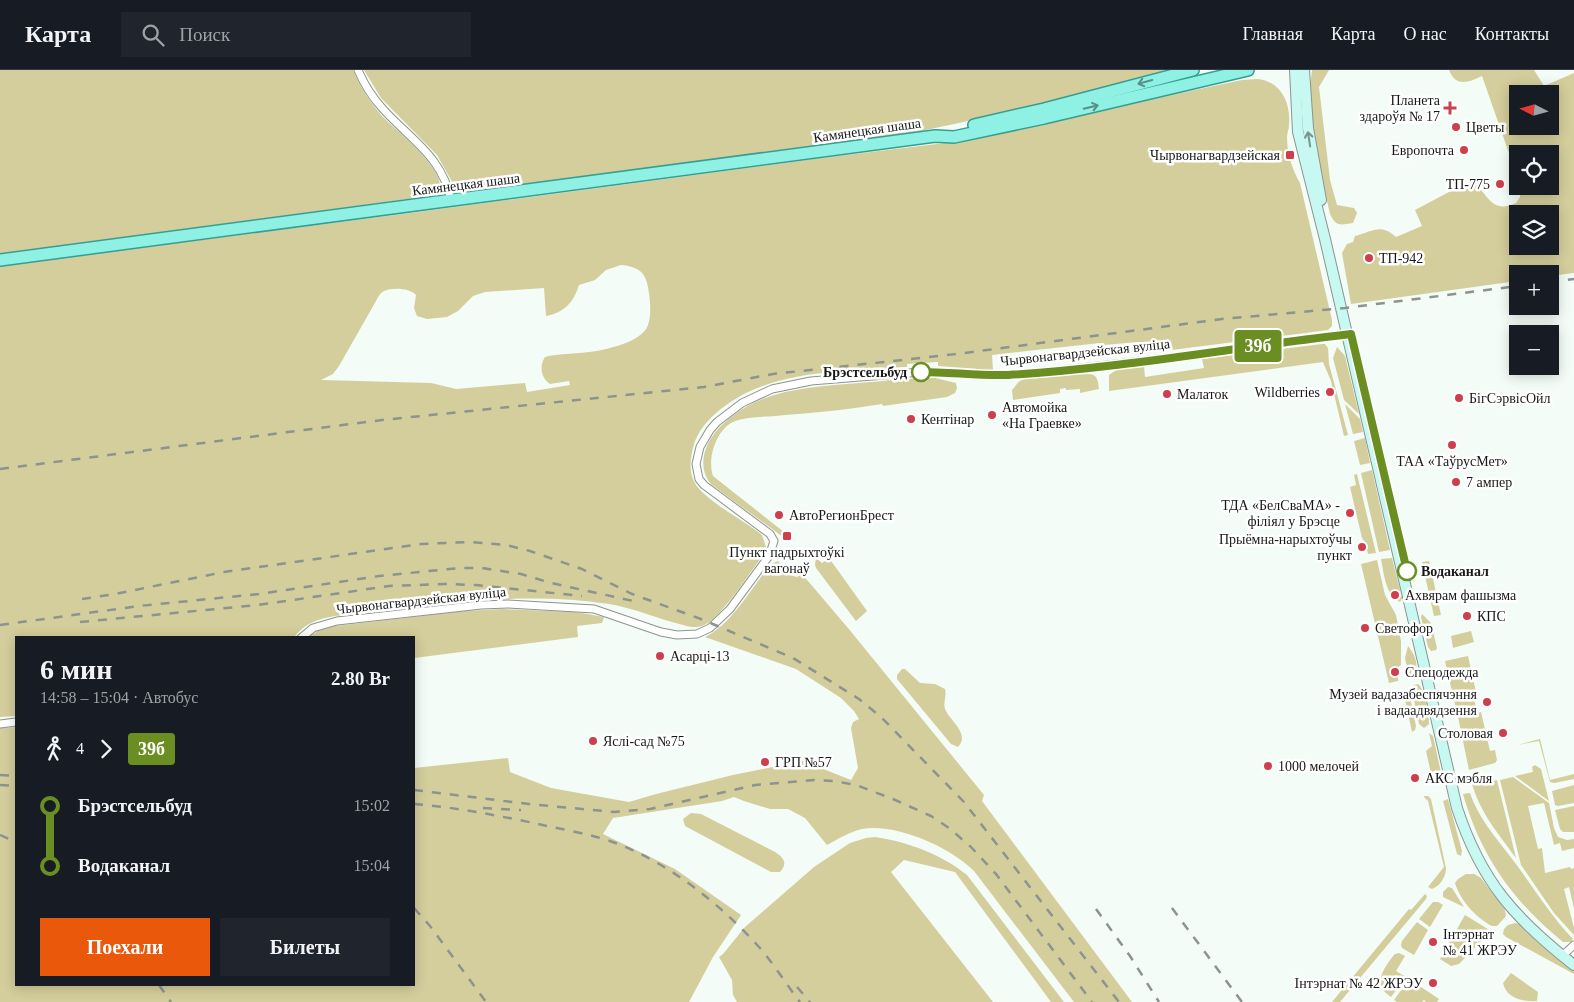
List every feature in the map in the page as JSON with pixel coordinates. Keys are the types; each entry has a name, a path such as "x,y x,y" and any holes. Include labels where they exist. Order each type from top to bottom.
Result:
{"main road":[{"name":"Камянецкая шаша","path":"936,136 953,130 1044,109 1192,70"},
{"name":"Камянецкая шаша","path":"0,260 936,136 954,137 1248,70"},
{"path":"1295,70 1298,132 1348,334 1449,778 1461,822 1474,853 1496,890 1525,923 1569,952 1574,965"},
{"path":"1304,70 1306,114 1312,156 1348,334"}],"street":[{"path":"358,70 372,95 382,108 437,164 446,180 450,201"},
{"name":"Чырвонагвардзейская вуліца","path":"304,636 314,628 336,622 481,605 508,604 594,609 652,629 677,635 697,634 718,621 730,609 769,556 774,541 770,534 704,485 697,473 697,456 704,438 723,417 742,402 772,389 811,381 921,372 1006,375 1036,373 1348,334"},
{"path":"0,724 15,722"}],"shaded area":[{"path":"0,70 353,70 369,100 382,116 424,156 434,169 440,181 439,190 430,196 0,254"},
{"path":"364,70 1164,70 1156,74 1012,111 903,135 465,192 455,187 437,155 381,98"},
{"path":"1312,70 1329,70 1319,87 1330,180 1337,205 1354,208 1357,213 1353,223 1336,223 1330,214 1314,143 1310,87"},
{"path":"1449,70 1534,70 1543,85 1509,85 1509,135 1559,135 1559,85 1546,85 1574,73 1574,273 1559,275 1559,265 1509,265 1509,282 1351,304 1342,253 1347,244 1353,242 1355,236 1381,229 1396,237 1422,226 1415,210 1449,192 1475,184 1496,205 1509,206 1509,255 1559,255 1559,205 1511,205 1516,203 1520,195 1559,195 1559,145 1509,145 1509,153 1482,76 1463,82 1455,79"},
{"path":"1257,79 1272,84 1283,94 1288,109 1289,126 1287,137 1289,155 1292,167 1300,183 1332,326 1328,330 1140,354 1138,342 1104,345 1105,357 1102,358 1100,343 992,355 993,370 938,366 938,362 907,364 907,367 806,375 781,380 758,388 735,399 715,414 700,431 693,449 691,470 696,485 718,505 762,535 766,547 762,557 718,615 702,626 688,626 609,604 575,600 506,599 438,604 335,616 312,622 295,636 15,636 15,716 0,717 0,266 945,143 1242,80","holes":["621,265 641,272 646,279 650,304 648,325 644,332 637,337 618,346 597,351 545,357 542,368 545,379 550,384 569,381 570,385 527,392 525,383 456,389 431,383 321,380 333,374 339,366 378,297 384,291 392,289 410,291 416,295 414,308 417,316 427,319 447,317 458,311 473,296 485,292 544,288 546,316 552,315 567,306 574,297 579,285 595,280 606,270"]},
{"path":"1325,344 1328,348 1329,364 1348,435 1344,436 1331,381 1323,362 1109,391 1109,375 1116,370 1144,366 1145,377 1204,368 1202,359"},
{"path":"1337,347 1345,356 1359,414 1344,400 1333,358"},
{"path":"1090,374 1096,377 1099,389 1080,393 1080,389 1066,390 1066,388 1060,389 1060,393 1013,400 1012,390 1019,382 1026,378"},
{"path":"935,378 956,383 955,393 947,397 883,406 882,404 748,418 733,422 722,431 712,454 711,469 713,476 794,540 783,537 712,485 706,477 704,472 704,456 714,434 731,417 745,407 760,400 808,388"},
{"path":"1345,404 1360,419 1363,432 1353,434"},
{"path":"1365,438 1370,463 1360,465 1354,441"},
{"path":"1372,470 1390,550 1379,552 1361,473"},
{"path":"1357,474 1376,553 1368,554 1362,538 1350,487 1356,485 1354,475"},
{"path":"816,558 822,563 829,558 867,611 856,621 816,568"},
{"path":"1392,558 1402,598 1400,602 1391,594 1384,577 1381,559"},
{"path":"1377,560 1385,595 1396,615 1401,641 1401,665 1398,667 1400,675 1398,675 1398,681 1389,683 1361,564"},
{"path":"778,561 793,576 797,577 802,574 848,628 984,795 982,801 1132,1002 1074,1002 974,871 951,853 906,833 876,828 857,830 827,845 805,818 788,809 770,809 734,797 722,801 613,818 603,834 675,869 741,915 713,957 689,1002 0,1002 0,728 15,727 15,986 415,986 415,768 508,758 510,772 551,788 629,802 733,775 803,761 851,780 858,768 851,728 853,722 859,719 841,698 796,669 705,637 715,631 733,614 771,564"},
{"path":"1429,561 1441,615 1434,616 1422,562"},
{"path":"502,609 576,612 604,617 602,623 577,626 578,637 415,658 415,636 310,636 318,631 335,626 464,611"},
{"path":"1422,614 1431,623 1436,650 1431,651 1428,647 1421,617"},
{"path":"1471,631 1474,642 1453,648 1451,636"},
{"path":"1408,646 1416,662 1415,673 1409,677 1405,658"},
{"path":"1468,656 1476,692 1473,693 1476,708 1457,713 1445,661"},
{"path":"902,669 905,669 920,683 935,684 945,689 945,709 961,732 961,742 958,747 951,744 897,679 897,675"},
{"path":"1418,684 1425,696 1428,715 1429,724 1424,728 1419,724 1412,690 1414,685"},
{"path":"1403,690 1409,692 1416,726 1412,732"},
{"path":"1481,712 1490,751 1495,750 1497,760 1495,763 1469,770 1458,717"},
{"path":"1429,733 1433,736 1442,777 1442,782 1439,785 1433,782 1426,751 1432,746"},
{"path":"1540,739 1550,780 1574,774 1574,779 1550,782 1539,741 1518,745"},
{"path":"1535,765 1541,769 1549,801 1515,776 1533,772 1532,767"},
{"path":"1470,776 1476,777 1480,784 1497,780 1516,858 1483,810 1477,799"},
{"path":"1513,777 1549,803 1554,828 1558,837 1567,840 1574,839 1574,848 1562,851 1560,843 1554,845 1544,803 1528,806 1538,849 1542,848 1545,873 1570,867 1571,869 1574,868 1574,908 1569,887 1564,889 1574,935 1554,913 1521,865 1500,780"},
{"path":"1574,785 1574,803 1555,805 1552,791"},
{"path":"1470,793 1484,821 1496,839 1550,912 1573,939 1571,942 1563,942 1545,926 1514,894 1501,876 1489,858 1470,817 1463,794"},
{"path":"1428,796 1431,799 1446,868 1442,881 1432,889 1428,887 1444,867 1428,801 1424,797"},
{"path":"1448,799 1462,851 1461,856 1457,854 1443,801"},
{"path":"1574,806 1574,832 1563,832 1560,829 1555,810"},
{"path":"691,813 701,814 775,852 781,856 784,866 780,872 771,872 685,826 683,819"},
{"path":"875,837 900,842 924,850 946,861 967,875 1064,1002 1051,1002 955,872 904,860 891,872 993,1002 737,1002 733,995 732,980 719,957 745,927 814,867 850,843"},
{"path":"1466,874 1474,874 1481,878 1505,910 1506,916 1497,926 1492,926 1480,918 1469,908 1461,896 1455,883"},
{"path":"1448,887 1452,888 1464,907 1443,897 1443,892"},
{"path":"1425,894 1427,896 1426,899 1340,1002 1332,1002 1409,909 1411,910"},
{"path":"1433,902 1443,905 1430,927 1419,919"},
{"path":"1465,915 1491,931 1459,964 1451,966 1440,959"},
{"path":"1417,922 1428,930 1414,955 1402,948 1401,945"},
{"path":"1520,924 1574,969 1574,974 1506,937 1503,934 1504,929 1508,925"},
{"path":"1399,953 1405,956 1396,971 1406,977 1391,997 1383,989 1381,980 1389,961 1395,954"},
{"path":"1511,973 1538,992 1537,1001 1526,1001 1511,996 1503,983"},
{"path":"1409,979 1439,999 1437,1002 1426,1002 1424,1000 1422,1002 1397,1002 1394,1000"}],"railway":[{"path":"1559,281 1574,279"},
{"path":"0,469 382,420 704,387 773,374 957,354 1222,319 1345,308 1509,287"},
{"path":"82,599 224,572 421,544 470,542 506,545 530,551 582,569 632,594 701,619 793,658 859,699 881,717 964,802 1119,1002"},
{"path":"0,625 139,606 259,594 379,576 460,568 482,568 521,574 551,583 638,602"},
{"path":"80,622 258,605 389,586 476,585 582,596"},
{"path":"0,775 15,776"},
{"path":"415,790 614,812 650,809 755,785 814,780 856,785 931,816 949,828 971,847 996,874 1092,1002"},
{"path":"0,785 15,786"},
{"path":"415,804 474,812 579,833 601,838 642,855 679,876 729,917 764,954 800,1002"},
{"path":"483,808 521,810"},
{"path":"0,835 15,842"},
{"path":"1172,908 1242,1002"},
{"path":"415,909 430,926 486,1002"},
{"path":"1096,909 1130,956 1159,1002"},
{"path":"160,986 171,1002"},
{"path":"797,987 810,1002"}],"bus line":[{"name":"39б","path":"921,372 1006,375 1036,373 1351,334 1407,571"}],"place":[{"name":"Планета здароўя № 17","path":"1450,108"},
{"name":"Цветы","path":"1456,127"},
{"name":"Европочта","path":"1464,150"},
{"name":"Чырвонагвардзейская","path":"1290,155"},
{"name":"ТП-775","path":"1500,184"},
{"name":"ТП-942","path":"1369,258"},
{"name":"Брэстсельбуд","path":"921,372"},
{"name":"Wildberries","path":"1330,392"},
{"name":"Малаток","path":"1167,394"},
{"name":"БігСэрвісОйл","path":"1459,398"},
{"name":"Автомойка «На Граевке»","path":"992,415"},
{"name":"Кентінар","path":"911,419"},
{"name":"ТАА «ТаўрусМет»","path":"1452,445"},
{"name":"7 ампер","path":"1456,482"},
{"name":"ТДА «БелСваМА» - філіял у Брэсце","path":"1350,513"},
{"name":"АвтоРегионБрест","path":"779,515"},
{"name":"Пункт падрыхтоўкі вагонаў","path":"787,536"},
{"name":"Прыёмна-нарыхтоўчы пункт","path":"1362,547"},
{"name":"Водаканал","path":"1407,571"},
{"name":"Ахвярам фашызма","path":"1395,595"},
{"name":"КПС","path":"1467,616"},
{"name":"Светофор","path":"1365,628"},
{"name":"Асарці-13","path":"660,656"},
{"name":"Спецодежда","path":"1395,672"},
{"name":"Музей вадазабеспячэння і вадаадвядзення","path":"1487,702"},
{"name":"Столовая","path":"1503,733"},
{"name":"Яслі-сад №75","path":"593,741"},
{"name":"ГРП №57","path":"765,762"},
{"name":"1000 мелочей","path":"1268,766"},
{"name":"АКС мэбля","path":"1415,778"},
{"name":"Інтэрнат № 41 ЖРЭУ","path":"1433,942"},
{"name":"Інтэрнат № 42 ЖРЭУ","path":"1433,983"}]}
